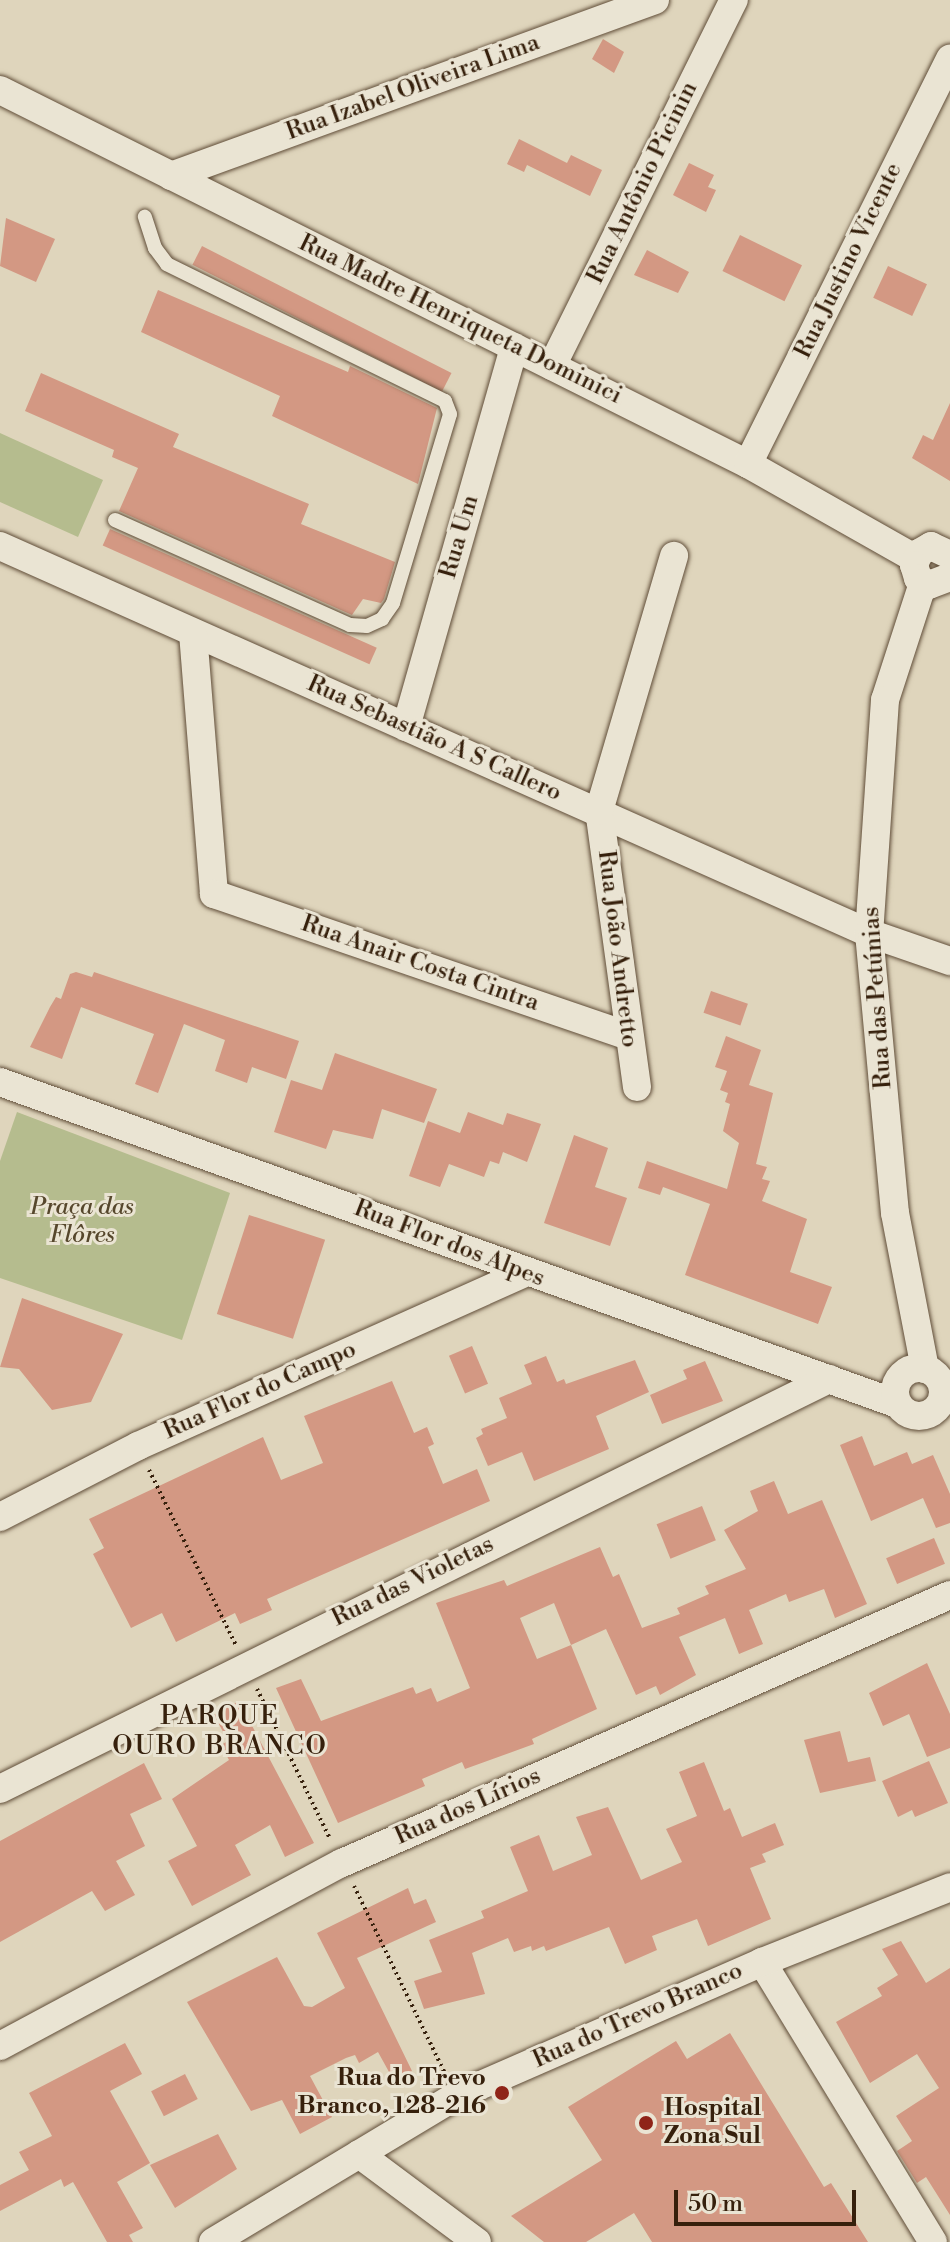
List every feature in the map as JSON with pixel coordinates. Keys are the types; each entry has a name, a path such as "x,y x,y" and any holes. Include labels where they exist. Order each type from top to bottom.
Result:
{"street":[{"name":"Rua Izabel Oliveira Lima","path":"171,176 655,0"},
{"name":"Rua Antônio Picinin","path":"552,366 734,0"},
{"name":"Rua Justino Vicente","path":"748,464 950,58"},
{"name":"Rua Madre Henriqueta Dominici","path":"0,90 748,464 930,573"},
{"name":"Rua Um","path":"406,727 514,347"},
{"name":"Rua Sebastião A S Callero","path":"0,546 869,933 950,961"},
{"path":"930,573 924,549 948,546"},
{"path":"599,811 674,556"},
{"name":"Rua das Petúnias","path":"925,1369 895,1213 869,933 885,700 930,573"},
{"name":"Rua Anair Costa Cintra","path":"193,633 214,894 626,1035"},
{"name":"Rua João Andretto","path":"599,811 626,1035 637,1087"},
{"name":"Rua Flor dos Alpes","path":"2,1088 898,1404"},
{"name":"Rua Flor do Campo","path":"0,1517 138,1446 524,1273"},
{"path":"925,1369 941,1384 944,1410 918,1416 898,1404 897,1380 910,1370 925,1369"},
{"name":"Rua das Violetas","path":"0,1789 245,1664 829,1379"},
{"name":"Rua dos Lírios","path":"0,2046 342,1863 950,1595"},
{"name":"Rua do Trevo Branco","path":"213,2242 456,2096 762,1962 950,1887"},
{"path":"762,1962 933,2242"},
{"path":"359,2154 477,2242"}],"lane":[{"path":"115,520 350,625 367,626 382,619 393,603 450,414 445,401 167,264 145,217"}],"path":[{"path":"138,1446 456,2096"}],"green space":[{"path":"0,433 103,480 78,537 0,502"},
{"name":"Praça das Flôres","path":"17,1112 230,1193 182,1340 0,1278 0,1161"}],"building":[{"path":"603,39 624,52 614,73 592,59"},
{"path":"519,139 567,163 571,155 602,170 590,196 527,165 524,172 507,164"},
{"path":"689,163 714,175 708,187 716,190 706,212 673,195"},
{"path":"6,218 55,239 36,282 0,266"},
{"path":"740,235 802,265 784,301 722,271"},
{"path":"202,246 451,373 442,392 192,265"},
{"path":"647,250 689,272 678,293 634,275"},
{"path":"888,266 927,284 912,316 873,298"},
{"path":"158,290 348,372 350,366 437,408 418,484 272,416 280,396 141,332"},
{"path":"41,373 179,434 173,447 309,504 301,524 395,562 384,599 381,603 363,599 352,615 119,511 138,468 112,457 114,450 25,411"},
{"path":"950,403 950,481 912,458 923,435 933,440"},
{"path":"110,529 377,648 369,664 103,545"},
{"path":"76,972 92,977 94,972 299,1041 286,1079 252,1067 247,1083 215,1071 225,1040 184,1024 158,1093 135,1084 154,1034 81,1007 62,1059 30,1047 56,997 61,999 70,974"},
{"path":"711,991 748,1004 740,1025 704,1013"},
{"path":"726,1036 761,1050 749,1085 773,1093 756,1164 767,1167 762,1179 770,1181 762,1201 807,1219 790,1272 832,1287 818,1324 685,1275 710,1204 663,1187 660,1195 638,1188 647,1161 727,1189 739,1143 723,1131 730,1104 725,1102 728,1093 720,1090 727,1071 715,1067"},
{"path":"335,1053 437,1089 424,1123 382,1109 373,1139 333,1130 326,1149 274,1132 291,1080 322,1090"},
{"path":"468,1112 503,1125 507,1113 541,1124 527,1162 503,1152 499,1164 490,1161 484,1177 449,1164 440,1187 409,1176 428,1121 460,1133"},
{"path":"574,1135 608,1148 595,1187 627,1198 610,1246 544,1223"},
{"path":"249,1215 325,1240 293,1339 217,1314"},
{"path":"22,1298 123,1334 91,1402 52,1410 19,1369 0,1367"},
{"path":"472,1346 488,1384 465,1394 449,1356"},
{"path":"546,1356 557,1382 564,1379 566,1384 635,1360 649,1392 596,1416 609,1449 534,1481 522,1452 488,1466 476,1438 483,1434 481,1429 507,1418 499,1398 532,1384 524,1365"},
{"path":"705,1361 723,1401 662,1424 650,1395 687,1379 683,1370"},
{"path":"392,1381 414,1433 427,1427 434,1444 428,1447 443,1484 477,1469 490,1501 267,1599 272,1610 240,1624 235,1613 176,1642 162,1613 131,1628 93,1554 104,1548 89,1519 263,1437 281,1480 323,1463 304,1416"},
{"path":"862,1436 874,1466 907,1452 912,1464 933,1455 950,1494 950,1523 936,1528 923,1498 871,1521 840,1445"},
{"path":"774,1481 788,1514 822,1500 867,1604 835,1618 824,1589 789,1602 786,1594 749,1610 763,1644 739,1654 725,1618 679,1637 696,1675 660,1695 656,1686 636,1695 606,1629 571,1645 597,1709 532,1739 534,1744 465,1769 462,1762 422,1779 425,1786 338,1823 276,1688 301,1679 321,1721 413,1687 416,1694 431,1688 437,1702 470,1688 436,1603 504,1580 507,1586 600,1547 613,1577 619,1574 642,1628 680,1614 677,1608 709,1594 705,1586 746,1569 724,1530 758,1511 750,1491","holes":["554,1603 571,1645 537,1659 520,1618"]},
{"path":"702,1506 716,1540 670,1559 657,1524"},
{"path":"934,1538 945,1564 897,1584 886,1558"},
{"path":"927,1663 950,1714 950,1748 927,1757 909,1714 883,1726 869,1693"},
{"path":"239,1701 314,1843 285,1857 270,1825 235,1845 251,1875 192,1906 168,1861 197,1846 172,1799 229,1760 221,1745 228,1741 214,1715"},
{"path":"840,1731 848,1762 870,1757 876,1781 820,1793 804,1740"},
{"path":"929,1761 948,1803 915,1817 912,1810 898,1817 882,1781"},
{"path":"704,1762 724,1811 730,1808 742,1837 775,1823 784,1845 762,1854 766,1862 750,1868 771,1919 708,1946 697,1919 652,1936 657,1950 625,1964 609,1927 546,1951 544,1946 532,1951 531,1946 514,1952 508,1938 472,1953 485,1994 424,2009 414,1981 442,1972 429,1940 484,1918 481,1911 528,1891 510,1847 539,1835 553,1871 592,1855 576,1817 608,1807 641,1880 682,1862 666,1829 697,1816 679,1772"},
{"path":"144,1763 162,1799 130,1814 145,1846 116,1861 135,1895 105,1911 92,1891 0,1942 0,1841"},
{"path":"408,1888 414,1904 426,1899 436,1922 357,1958 412,2071 394,2081 378,2052 359,2063 355,2055 346,2058 310,2076 332,2117 300,2134 282,2100 251,2111 187,2002 277,1957 304,2006 312,2007 345,1988 317,1933"},
{"path":"901,1941 926,1983 950,1968 950,2215 926,2177 917,2183 897,2151 912,2141 896,2116 939,2088 917,2054 870,2083 836,2022 882,1996 877,1988 898,1975 882,1949"},
{"name":"Hospital Zona Sul","path":"730,2033 824,2187 831,2183 868,2242 652,2242 634,2213 586,2242 544,2242 511,2216 602,2160 568,2107 676,2041 687,2059"},
{"path":"125,2043 142,2074 110,2091 150,2163 117,2182 143,2228 129,2235 133,2242 107,2242 73,2182 64,2187 61,2179 0,2211 0,2185 29,2170 19,2152 52,2136 29,2093"},
{"path":"185,2074 198,2099 164,2116 151,2091"},
{"path":"218,2134 237,2169 175,2208 150,2165"}],"place":[{"name":"Rua do Trevo Branco, 128-216","path":"502,2093"},
{"name":"Hospital Zona Sul","path":"646,2123"}],"district":[{"name":"PARQUE OURO BRANCO","path":"220,1732"}]}
